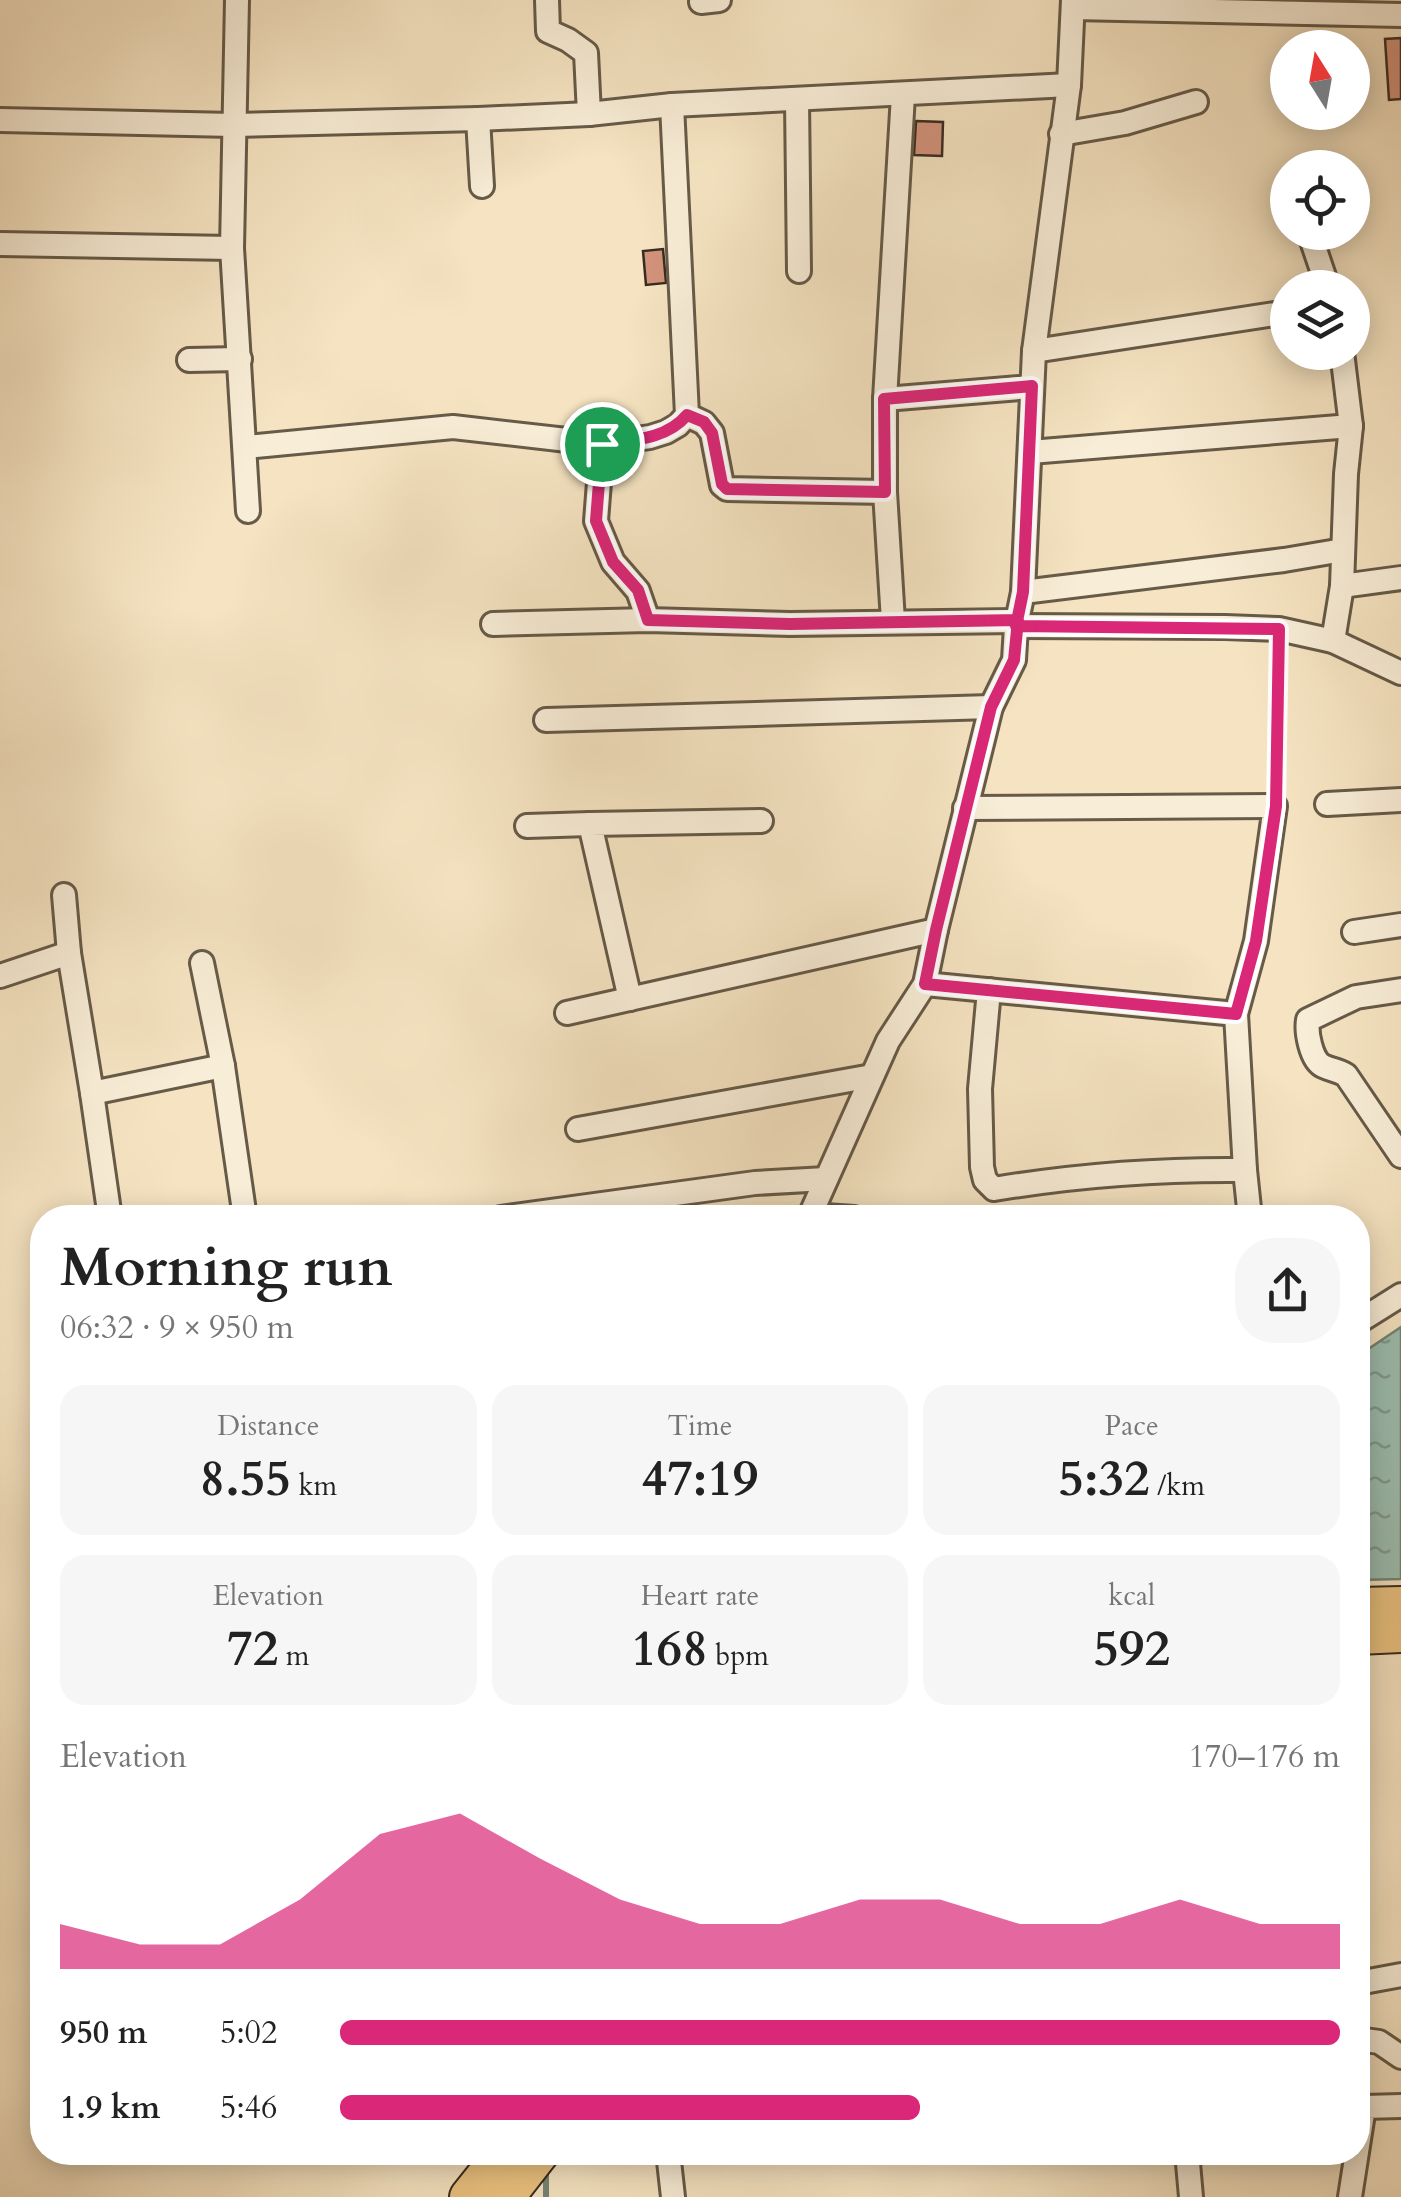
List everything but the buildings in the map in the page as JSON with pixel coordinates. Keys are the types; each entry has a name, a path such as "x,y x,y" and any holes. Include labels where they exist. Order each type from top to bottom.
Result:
{"main road":[{"path":"1370,1607 1401,1606"},
{"path":"1370,1634 1401,1633"},
{"path":"469,2197 519,2168"}],"street":[{"path":"237,0 232,248 248,511"},
{"path":"547,0 548,31 586,54 589,114"},
{"path":"815,1205 888,1041 925,984 991,707 1014,660 1023,592 1034,351 1069,85 1073,4 1401,15"},
{"path":"0,120 234,125 478,119 1069,85"},
{"path":"893,621 884,399 903,95"},
{"path":"798,100 800,270"},
{"path":"1062,134 1126,123 1196,102"},
{"path":"246,447 453,426 602,444 650,437 678,425 687,415 672,106"},
{"path":"478,119 482,186"},
{"path":"0,244 232,248"},
{"path":"1034,351 1270,315"},
{"path":"189,360 240,359"},
{"path":"1334,641 1342,586 1350,426 1344,370"},
{"path":"884,399 1032,386"},
{"path":"687,415 704,422 712,433 722,484 727,489 885,492"},
{"path":"1030,452 1350,426"},
{"path":"602,444 596,521 613,562 638,590 648,620"},
{"path":"1023,592 1343,550"},
{"path":"1342,586 1401,578"},
{"path":"493,624 893,621 1279,629 1334,641 1401,673"},
{"path":"546,720 991,707"},
{"path":"1328,804 1401,800"},
{"path":"965,808 1276,806 1256,941 1236,1014 1249,1205"},
{"path":"526,826 761,821"},
{"path":"590,824 630,999"},
{"path":"64,895 108,1205"},
{"path":"1354,932 1401,924"},
{"path":"566,1013 936,930"},
{"path":"0,976 70,952"},
{"path":"202,962 223,1066 243,1205"},
{"path":"925,984 1236,1014"},
{"path":"989,990 980,1089 982,1167 985,1180 994,1188 1167,1170 1245,1170"},
{"path":"1401,990 1345,1001 1308,1020 1306,1028 1316,1060 1346,1076 1401,1156"},
{"path":"92,1093 223,1066"},
{"path":"578,1129 872,1076"},
{"path":"615,1205 754,1183 826,1179"},
{"path":"1370,1314 1401,1294"},
{"path":"1370,1981 1401,1975"},
{"path":"1370,2041 1379,2042 1401,2057"},
{"path":"1370,2108 1401,2106"},
{"path":"669,2165 673,2197"},
{"path":"1188,2165 1190,2197"},
{"path":"1350,2197 1354,2165"}],"path":[{"path":"1276,806 1279,629"}],"water":[{"path":"1401,1327 1401,1579 1370,1580 1370,1348"}],"waterway":[{"path":"546,2168 546,2197"}],"route":[{"path":"602,444 596,521 613,562 638,590 648,620 790,624 1018,620 1016,626 1014,660 991,707 925,984 1236,1014 1256,941 1276,806 1279,629 1016,626 1018,620 1023,592 1032,386 884,399 885,492 727,489 722,484 712,433 704,422 687,415 666,432 602,444"}]}
